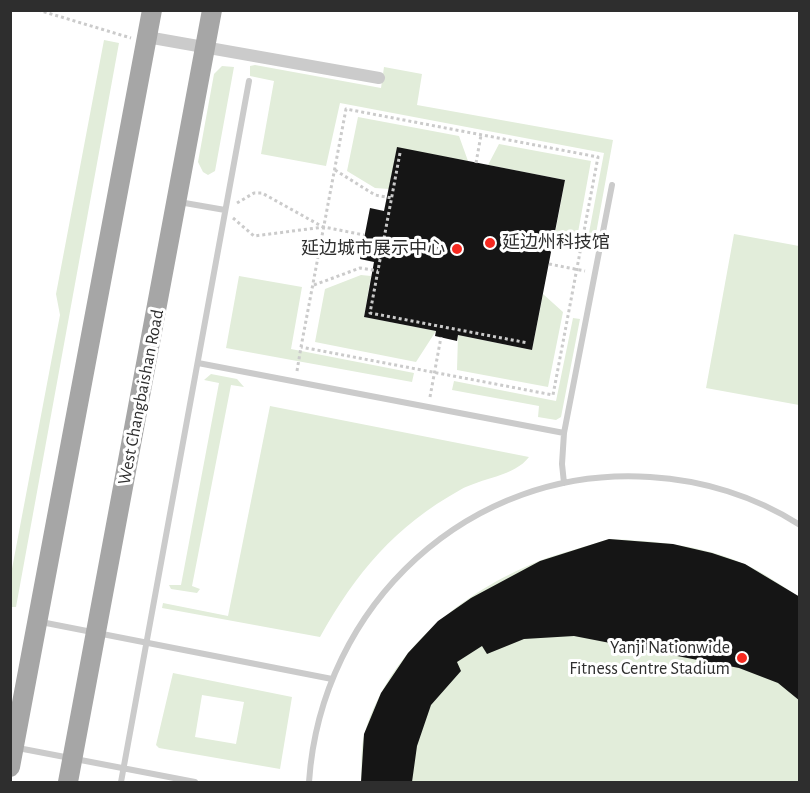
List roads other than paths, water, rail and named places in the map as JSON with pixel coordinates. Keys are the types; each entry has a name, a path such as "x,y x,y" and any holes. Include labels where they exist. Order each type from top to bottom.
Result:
{"main road":[{"path":"10,767 152,10"},
{"name":"West Changbaishan Road","path":"68,783 212,10"}],"street":[{"path":"147,37 379,78"}],"lane":[{"path":"121,783 249,81"},
{"path":"564,483 562,464 564,433 612,185"},
{"path":"177,202 225,210"},
{"path":"198,363 564,433"},
{"path":"309,783 318,720 343,653 372,606 402,571 430,546 468,520 501,503 564,483 636,476 691,482 744,497 800,525"},
{"path":"37,621 332,679"},
{"path":"14,747 195,783"}],"place":[{"name":"延边州科技馆","path":"490,243"},
{"name":"延边城市展示中心","path":"457,249"},
{"name":"Yanji Nationwide Fitness Centre Stadium","path":"742,658"}]}
